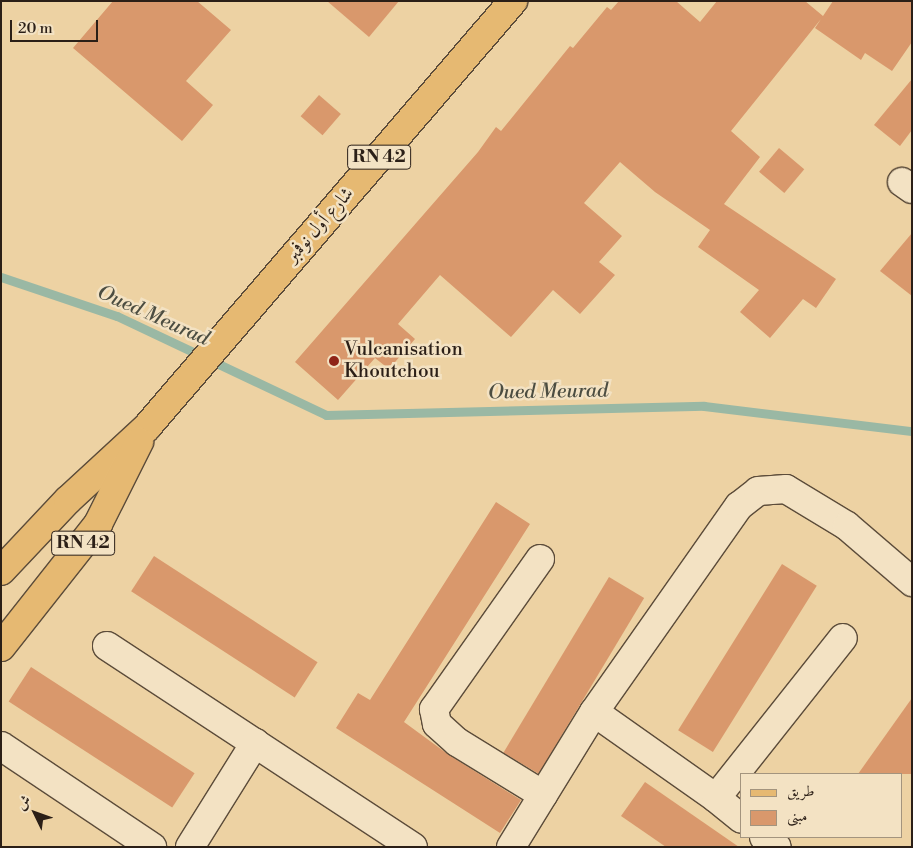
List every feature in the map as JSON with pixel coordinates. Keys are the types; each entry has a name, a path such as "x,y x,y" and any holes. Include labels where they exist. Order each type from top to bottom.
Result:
{"main road":[{"name":"شارع أول نوفمبر","path":"154,418 513,1"},
{"name":"RN 42","path":"1,570 68,500 154,418"},
{"name":"RN 42","path":"1,647 98,524 154,418"}],"street":[{"path":"511,847 594,712 739,506 758,491 786,489 847,526 912,582"},
{"path":"540,559 434,709 437,724 457,742 542,795"},
{"path":"716,798 843,638"},
{"path":"107,646 413,847"},
{"path":"594,712 716,798 740,817"},
{"path":"190,847 255,743"},
{"path":"1,746 152,847"},
{"path":"765,838 776,847"}],"building":[{"path":"113,1 197,1 231,30 186,81 213,105 182,141 73,48"},
{"path":"327,1 399,1 369,37"},
{"path":"619,1 676,1 700,22 717,1 805,1 823,16 833,1 912,1 912,42 892,71 865,53 861,60 815,28 821,19 731,131 760,157 724,204 836,279 816,308 803,299 770,338 740,312 759,290 698,247 710,230 655,192 620,162 584,203 622,236 599,262 615,275 580,314 553,290 511,337 440,275 398,324 415,339 389,369 375,358 338,400 295,362 478,152 496,127 501,131 570,46 573,48 607,7 611,10"},
{"path":"912,79 912,130 900,146 874,125"},
{"path":"319,95 341,114 323,135 301,116"},
{"path":"779,148 804,169 784,193 759,172"},
{"path":"912,233 912,296 880,271"},
{"path":"496,502 530,524 404,722 449,755 521,800 500,833 336,728 358,693 370,700"},
{"path":"154,556 318,662 295,697 131,591"},
{"path":"782,564 817,586 713,752 678,730"},
{"path":"609,577 644,598 539,774 503,753"},
{"path":"31,667 195,773 172,808 9,701"},
{"path":"912,698 912,774 859,773"},
{"path":"645,782 739,847 666,847 621,816"}],"waterway":[{"name":"Oued Meurad","path":"1,277 117,316 326,415 704,406 912,431"}],"place":[{"name":"Vulcanisation Khoutchou","path":"334,361"}]}
